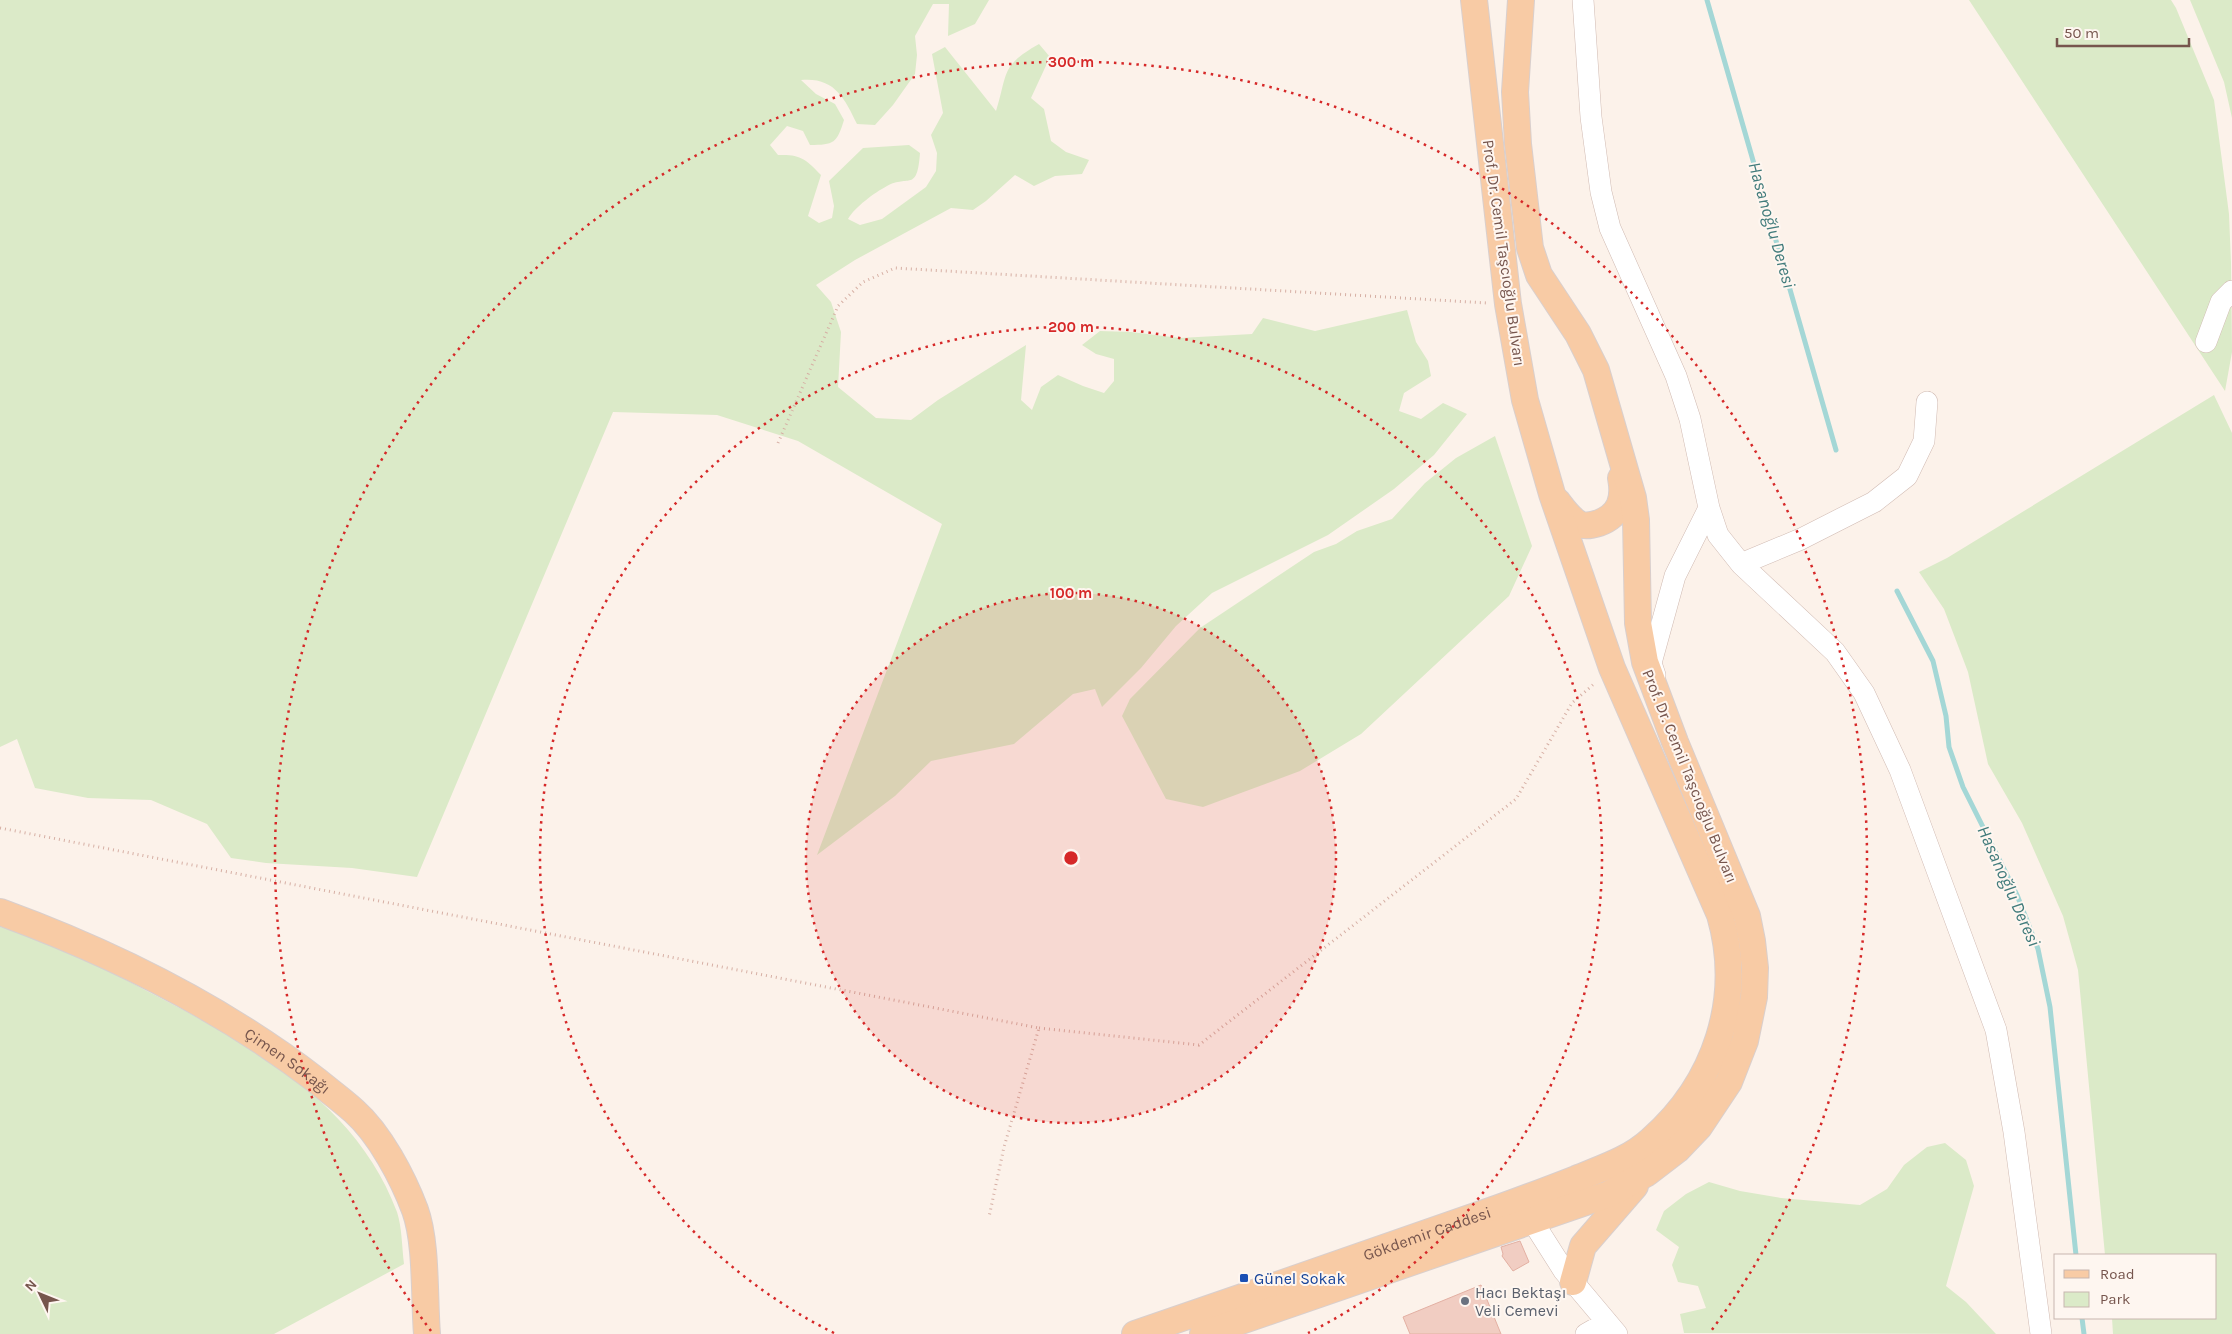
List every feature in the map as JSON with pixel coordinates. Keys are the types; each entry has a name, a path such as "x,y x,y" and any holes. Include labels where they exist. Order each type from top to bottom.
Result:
{"main road":[{"name":"Prof. Dr. Cemil Taşcıoğlu Bulvarı","path":"1474,0 1508,304 1525,400 1552,494 1612,668 1720,915 1726,937 1730,976 1722,1028 1711,1060 1691,1096 1673,1119 1650,1142 1625,1159 1526,1211"},
{"name":"Prof. Dr. Cemil Taşcıoğlu Bulvarı","path":"1522,0 1515,92 1518,144 1530,248 1540,275 1578,334 1596,370 1633,498 1636,520 1638,623 1645,662 1747,916 1755,968 1754,997 1745,1041 1718,1101 1699,1127 1677,1150 1647,1173 1609,1194 1526,1211"},
{"path":"1552,494 1570,516 1584,525 1595,524 1613,516 1620,507 1623,496 1612,422"},
{"name":"Çimen Sokağı","path":"0,912 39,926 119,962 217,1012 283,1054 355,1111 380,1144 400,1177 416,1212 422,1248 427,1334"},
{"path":"1573,1282 1583,1246 1647,1173"},
{"path":"1203,1334 1526,1211"},
{"name":"Gökdemir Caddesi","path":"1135,1334 1526,1211"}],"street":[{"path":"1583,0 1591,117 1601,192 1610,228 1676,376 1690,419 1709,508 1718,535 1741,564 1835,652 1864,693 1900,770 1996,1030 2014,1132 2041,1334"},
{"path":"2206,342 2221,302 2232,291"},
{"path":"1741,564 1801,539 1874,502 1907,476 1924,441 1928,402"},
{"path":"1691,779 1651,663 1675,576 1709,508"},
{"path":"1526,1211 1573,1282 1612,1328 1586,1334"}],"path":[{"path":"778,443 838,306 863,282 895,268 1508,304"},
{"path":"0,828 1039,1028 1199,1046 1516,799 1572,703 1612,668"},
{"path":"989,1217 1004,1147 1039,1028"}],"green space":[{"path":"0,0 989,0 975,24 948,36 949,4 933,4 915,36 917,55 915,74 893,105 875,125 857,124 842,97 830,85 812,80 801,80 816,94 835,104 844,120 839,134 829,143 810,145 803,131 787,126 770,145 778,155 792,155 802,159 821,175 808,216 819,223 832,218 834,206 829,181 863,148 909,145 920,153 919,165 914,178 882,189 860,205 848,219 860,225 882,219 926,187 936,171 937,153 931,135 943,113 932,54 945,47 996,111 1007,72 1011,65 1039,44 1050,57 1031,98 1044,109 1051,141 1066,152 1089,160 1082,174 1055,176 1034,186 1015,175 973,210 951,208 855,260 816,285 831,302 841,332 838,387 876,418 911,420 938,400 1026,345 1021,400 1032,410 1041,387 1058,375 1104,393 1114,381 1114,359 1096,354 1082,345 1100,331 1131,332 1180,338 1252,334 1263,318 1315,331 1407,310 1416,342 1428,361 1431,376 1404,393 1399,411 1421,419 1443,403 1467,414 1434,455 1394,489 1328,535 1212,593 1176,626 1141,668 1102,707 1095,689 1073,694 1014,744 931,761 895,796 817,855 942,524 798,441 717,415 613,412 417,877 352,868 266,863 231,858 207,824 151,800 88,798 35,788 17,739 0,747"},
{"path":"1969,0 2171,0 2214,100 2229,214 2231,263 2232,352 2225,391"},
{"path":"2190,0 2232,0 2232,118 2224,82"},
{"path":"2214,395 2232,433 2232,1334 2113,1334 2112,1319 2217,1319 2217,1254 2105,1254 2078,970 2063,916 2022,823 1988,764 1968,672 1944,609 1919,572 1947,558"},
{"path":"1495,436 1532,546 1509,596 1361,734 1300,771 1203,807 1166,799 1122,716 1130,699 1200,628 1314,552 1336,544 1357,531 1392,519 1425,483 1456,458"},
{"path":"0,927 37,935 78,954 220,1030 293,1078 325,1106 354,1137 378,1172 399,1218 404,1264 274,1334 0,1334"},
{"path":"1945,1143 1966,1160 1974,1186 1946,1286 1966,1302 1996,1334 1684,1333 1680,1314 1706,1308 1698,1286 1678,1282 1672,1265 1679,1247 1656,1230 1664,1211 1686,1194 1709,1182 1740,1191 1781,1198 1860,1205 1887,1189 1904,1165 1927,1147"}],"building":[{"path":"1520,1241 1529,1262 1513,1271 1502,1256 1501,1247"},
{"name":"Hacı Bektaşı Veli Cemevi","path":"1481,1285 1501,1334 1410,1334 1403,1317"}],"waterway":[{"name":"Hasanoğlu Deresi","path":"1707,0 1836,450"},
{"name":"Hasanoğlu Deresi","path":"1897,591 1933,661 1946,716 1949,747 1963,787 2017,895 2038,949 2050,1007 2076,1254"},
{"name":"Hasanoğlu Deresi","path":"2082,1319 2084,1334"}],"place":[{"name":"Günel Sokak","path":"1244,1278"},
{"name":"Hacı Bektaşı Veli Cemevi","path":"1465,1301"}]}
